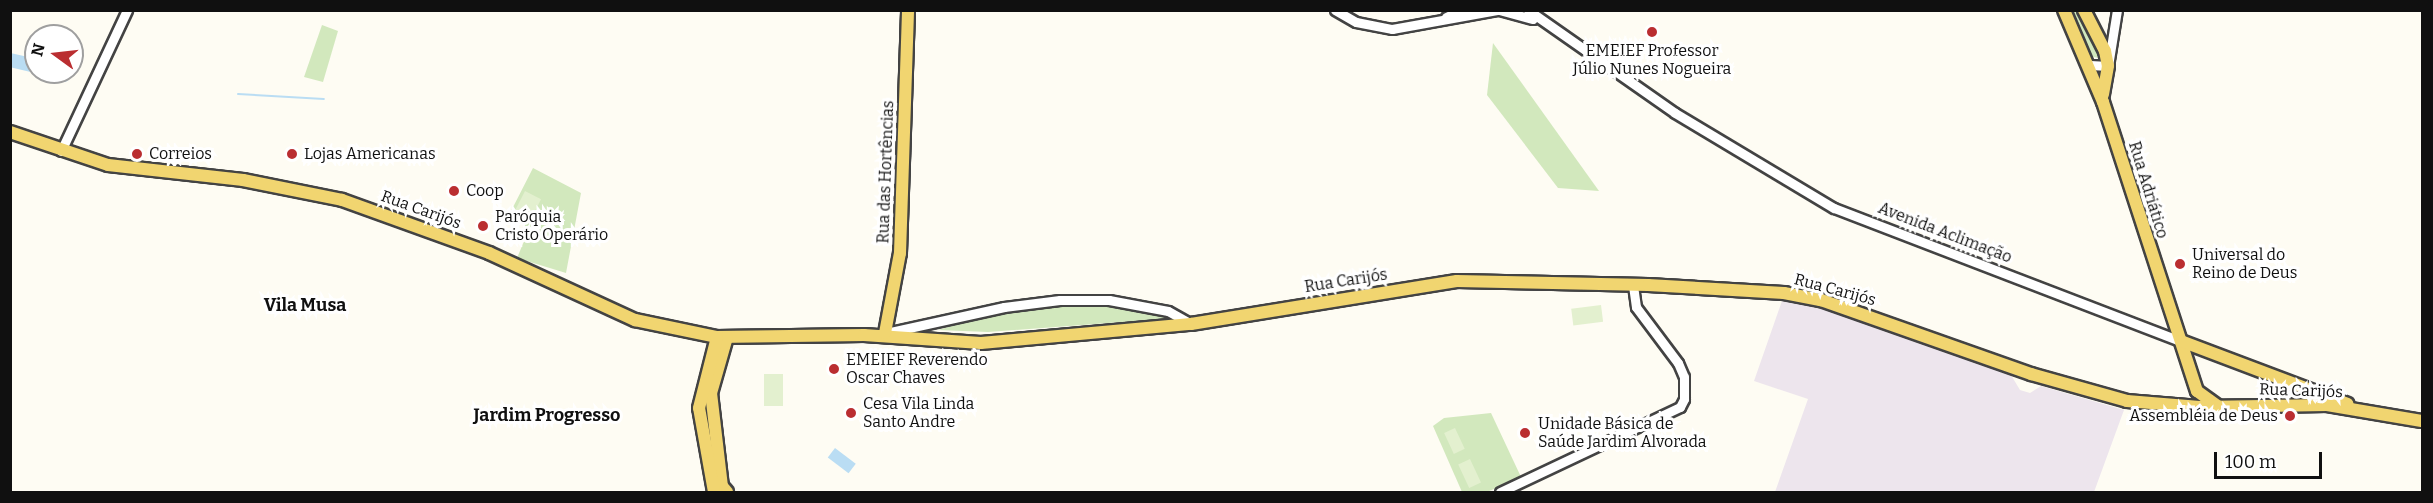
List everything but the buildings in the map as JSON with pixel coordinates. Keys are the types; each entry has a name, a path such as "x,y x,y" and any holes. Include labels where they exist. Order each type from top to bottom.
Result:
{"main road":[{"name":"Rua das Hortências","path":"885,336 900,253 908,10"},
{"name":"Rua Adriático","path":"2064,10 2099,65 2103,102"},
{"name":"Rua Adriático","path":"2084,10 2105,51 2094,80 2197,391"},
{"name":"Rua Carijós","path":"10,132 108,165 243,180 342,200 489,253 635,320 722,337 810,338 826,343 885,336 981,343 1191,324 1457,281 1633,285 1784,292 1821,300 2066,385 2127,401 2177,406 2291,405 2365,411 2391,419 2422,421"},
{"path":"714,492 699,408 722,337"},
{"path":"722,337 711,393 722,486 728,492"},
{"name":"Avenida Aclimação","path":"2181,341 2295,382 2365,411"},
{"path":"2291,405 2295,382"},
{"path":"2177,406 2191,400 2197,391 2219,407"}],"street":[{"path":"62,151 127,10"},
{"path":"1335,10 1376,28 1427,25 1498,10"},
{"path":"1427,25 1461,10"},
{"name":"Avenida Aclimação","path":"1498,10 1516,12 1544,24"},
{"name":"Avenida Aclimação","path":"1528,10 1544,24 1675,113 1834,208 2181,341"},
{"path":"2099,65 2115,28 2117,10"},
{"path":"2105,51 2115,28"},
{"path":"1500,492 1680,407 1684,399 1684,377 1678,363 1636,307 1633,285"},
{"name":"Rua Carijós","path":"885,336 1004,307 1060,300 1109,300 1168,311 1191,324"}],"shaded area":[{"path":"1783,298 1874,323 2011,375 2020,390 2030,393 2041,386 2124,410 2094,492 1775,492 1808,399 1754,381"}],"green space":[{"path":"2068,11 2077,11 2097,45 2098,58 2090,56"},
{"path":"322,25 338,31 323,82 304,77"},
{"path":"1493,43 1599,191 1558,188 1487,95"},
{"path":"533,168 581,193 566,273 517,258 525,239 525,223 509,215"},
{"path":"525,191 541,199 529,223 513,215"},
{"path":"1061,305 1112,305 1175,318 988,332 938,330 1007,310"},
{"path":"1601,305 1603,322 1573,326 1571,309"},
{"path":"764,374 783,374 783,406 764,406"},
{"path":"1491,413 1521,477 1487,492 1462,492 1433,426 1444,418"},
{"path":"1455,428 1465,449 1454,454 1444,433"},
{"path":"1470,459 1481,483 1469,488 1458,464"}],"water":[{"path":"835,448 856,464 849,473 828,458"}],"waterway":[{"path":"10,60 24,63"},
{"path":"238,94 324,99"}],"place":[{"name":"EMEIEF Professor Júlio Nunes Nogueira","path":"1652,32"},
{"name":"Correios","path":"137,154"},
{"name":"Lojas Americanas","path":"292,154"},
{"name":"Coop","path":"454,191"},
{"name":"Paróquia Cristo Operário","path":"483,226"},
{"name":"Universal do Reino de Deus","path":"2180,264"},
{"name":"EMEIEF Reverendo Oscar Chaves","path":"834,369"},
{"name":"Cesa Vila Linda Santo Andre","path":"851,413"},
{"name":"Assembléia de Deus","path":"2290,416"},
{"name":"Unidade Básica de Saúde Jardim Alvorada","path":"1525,433"}],"district":[{"name":"Vila Musa","path":"305,305"},
{"name":"Jardim Progresso","path":"547,415"}]}
